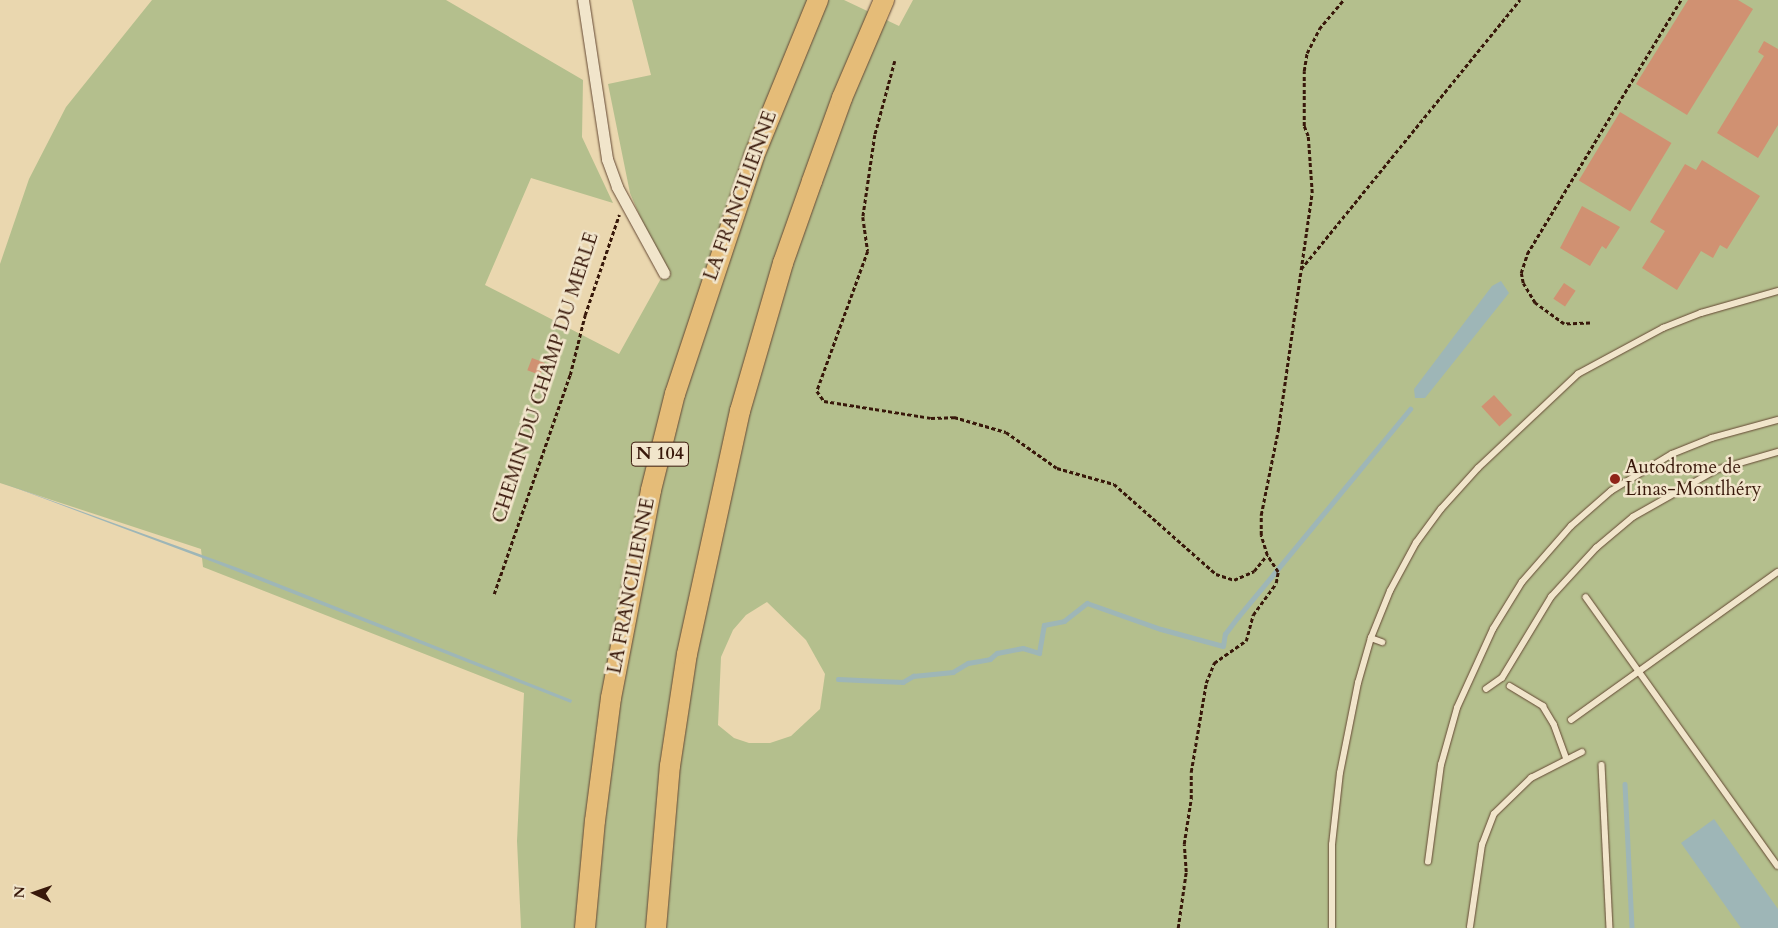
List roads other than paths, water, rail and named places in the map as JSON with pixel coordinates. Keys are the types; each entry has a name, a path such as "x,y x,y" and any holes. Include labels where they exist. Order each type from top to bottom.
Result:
{"highway":[{"name":"LA FRANCILIENNE","path":"585,928 595,821 611,698 649,500 675,394 750,165 818,0"},
{"path":"656,928 670,766 688,654 740,411 783,263 842,98 884,0"}],"street":[{"path":"583,0 600,128 608,159 624,202 664,273"}],"lane":[{"path":"1332,928 1332,845 1340,774 1358,683 1371,638 1390,591 1416,543 1441,509 1520,426 1578,374 1663,328 1778,290"},
{"path":"1428,862 1441,765 1457,708 1493,629 1522,582 1571,526 1612,491 1672,454 1712,438 1778,420"},
{"path":"1486,689 1502,678 1550,597 1596,548 1633,517 1716,470 1778,452"},
{"path":"1571,720 1778,572"},
{"path":"1586,597 1778,866"},
{"path":"1371,638 1382,642"},
{"path":"1510,686 1538,701 1548,713 1567,759"},
{"path":"1470,927 1480,852 1494,814 1530,778 1582,752"},
{"path":"1602,765 1610,928"}],"water":[{"path":"1501,281 1509,293 1425,398 1415,398 1414,389 1492,286"},
{"path":"0,482 238,568 572,700 571,703 213,562"},
{"path":"1714,819 1778,909 1778,928 1741,928 1681,843"}],"waterway":[{"path":"838,679 903,682 913,676 953,672 968,663 990,659 997,653 1023,648 1039,653 1044,625 1064,621 1087,603 1161,629 1223,646 1225,634 1238,617 1410,409"},
{"path":"1625,784 1632,928"}],"place":[{"name":"Autodrome de Linas-Montlhéry","path":"1615,479"}]}
